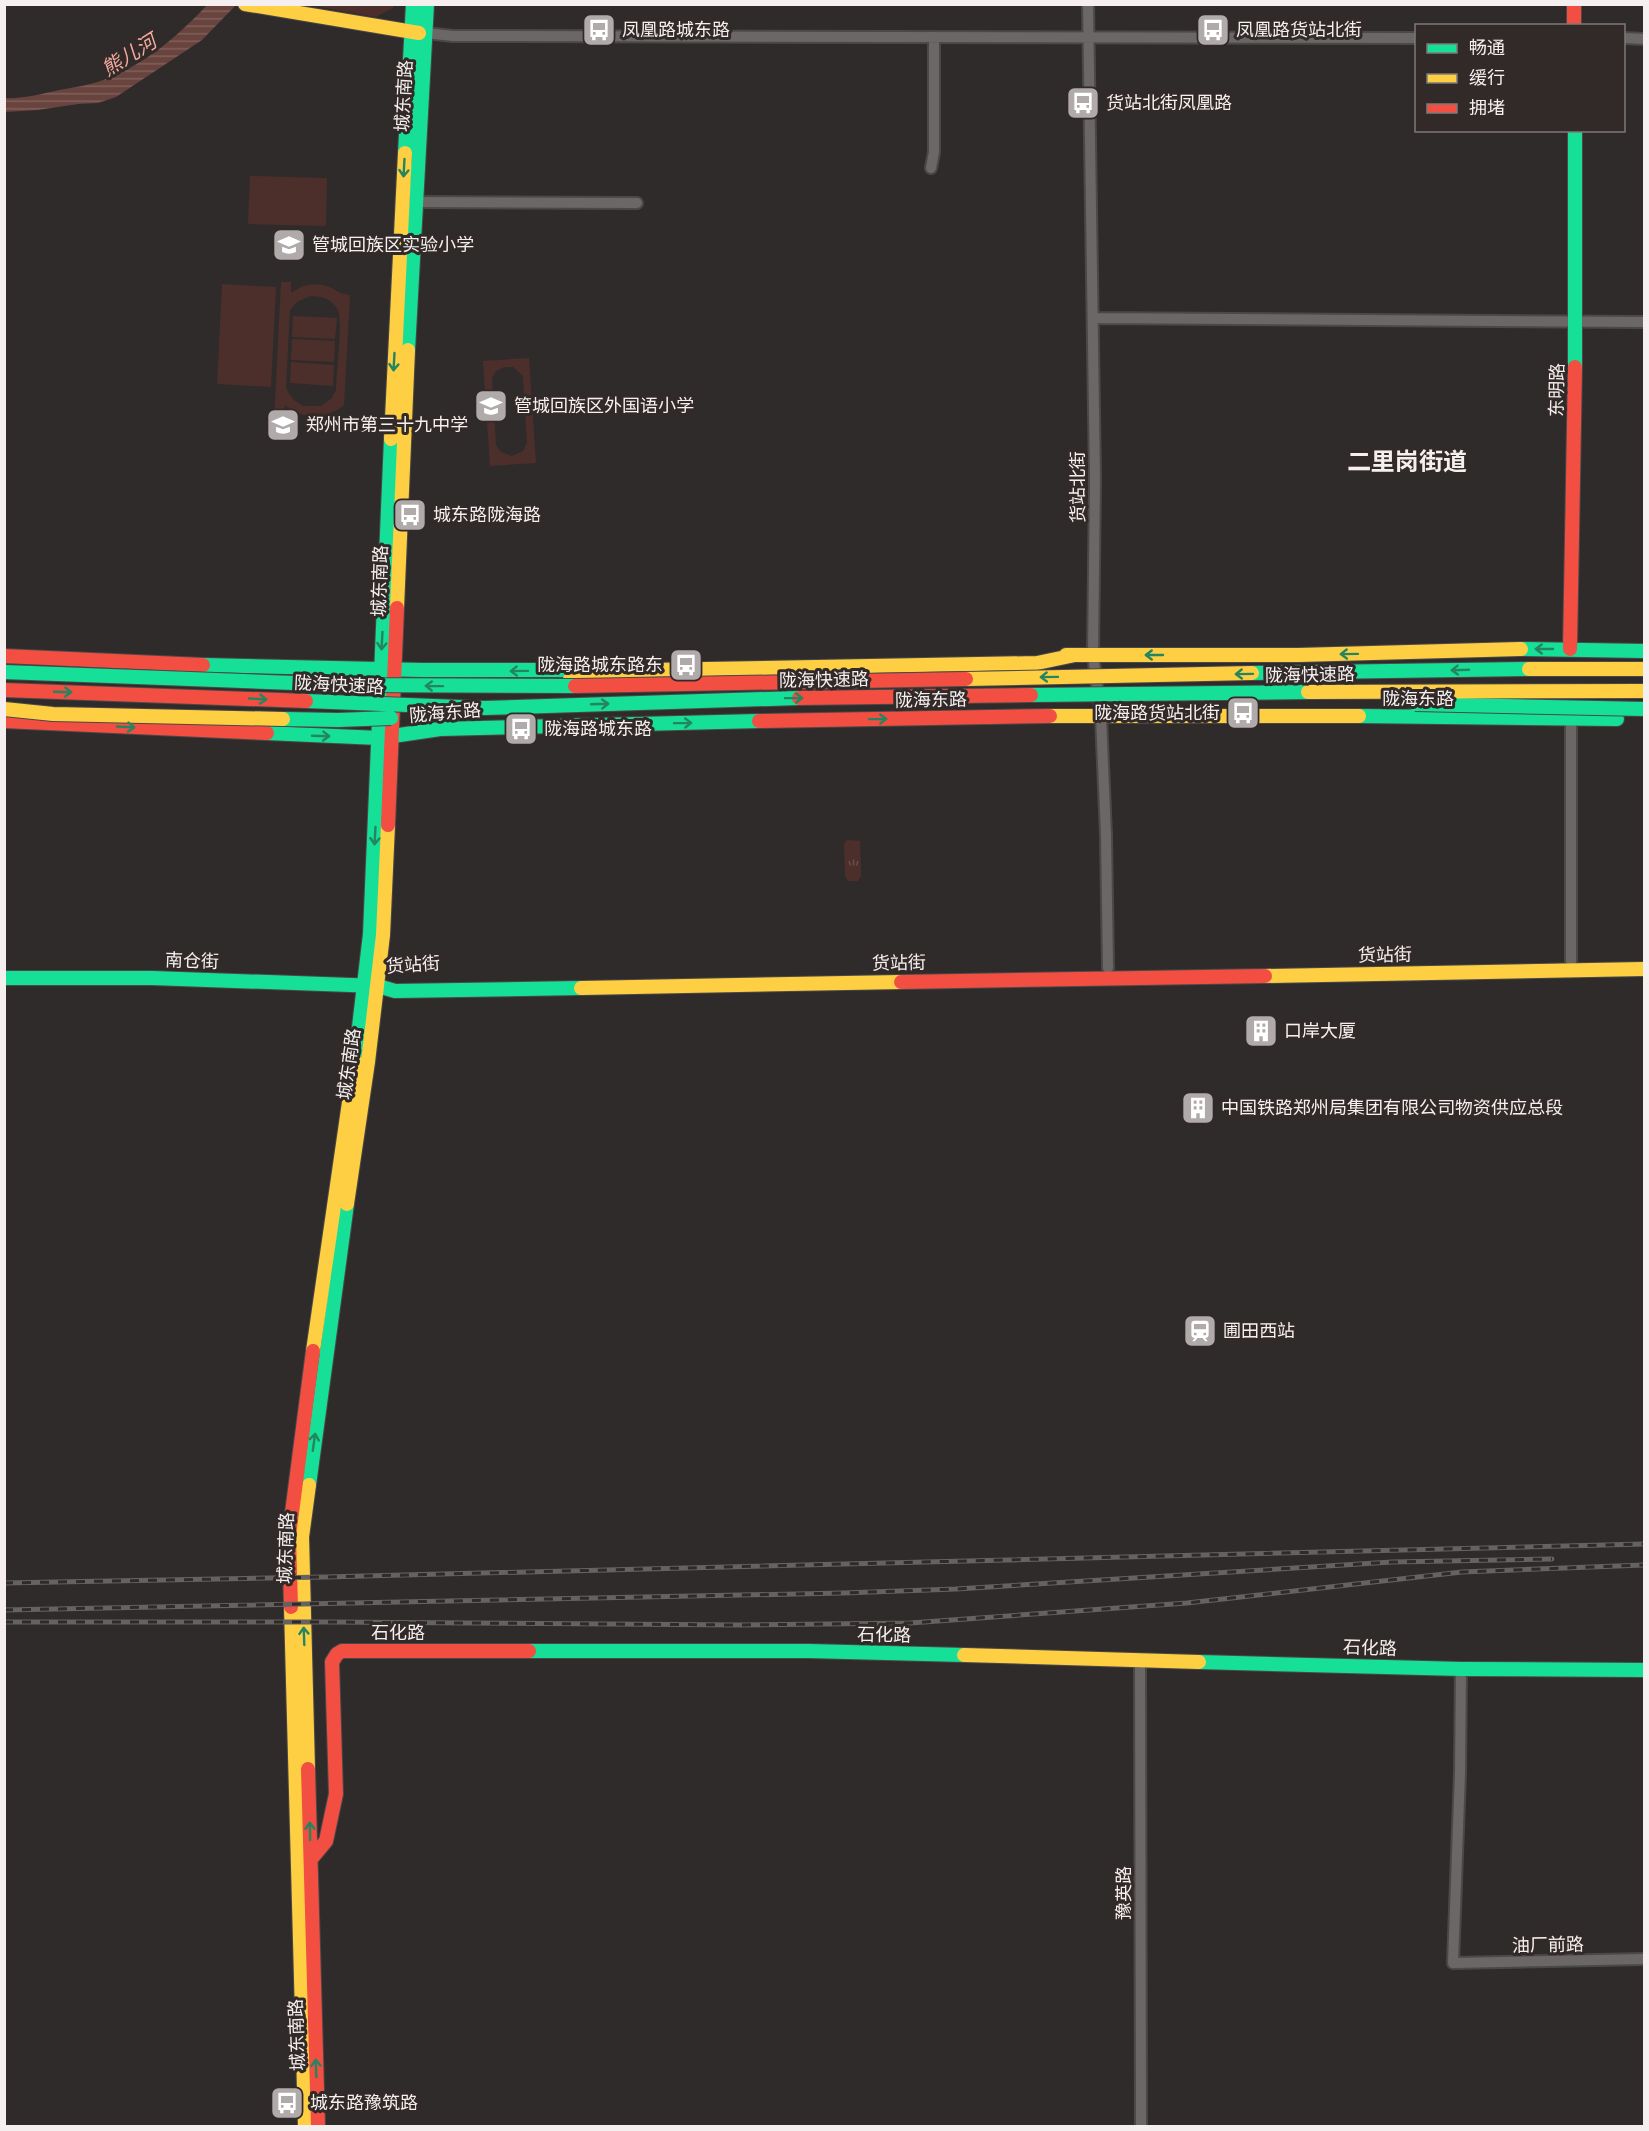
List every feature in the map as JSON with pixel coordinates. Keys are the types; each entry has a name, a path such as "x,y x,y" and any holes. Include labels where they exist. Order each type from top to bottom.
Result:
{"main road":[{"path":"245,4 418,32"},
{"name":"城东南路","path":"386,737 395,672 408,315 416,202 418,32 413,4"},
{"name":"城东南路","path":"305,2127 289,1536 322,1282 386,895 386,737 380,671 397,301 418,32 427,4"},
{"path":"1574,4 1575,24"},
{"name":"东明路","path":"1570,649 1576,322 1575,132"},
{"path":"4,656 395,672 561,670 655,660 1298,655 1570,649 1644,651"},
{"path":"545,686 576,676 649,670 1037,663 1075,655"},
{"name":"陇海快速路","path":"4,672 347,685 545,686 1499,669 1644,669"},
{"name":"陇海快速路","path":"4,690 484,708 788,699 1498,690 1644,691"},
{"path":"1313,693 1442,705 1644,709"},
{"path":"4,710 53,714 339,720 484,715 528,711 559,705"},
{"name":"陇海东路","path":"4,720 386,737 440,729 513,726 986,717 1644,719"},
{"name":"货站街","path":"372,986 406,982 1644,960"},
{"name":"货站街","path":"372,986 407,991 1644,969"},
{"name":"南仓街","path":"4,978 152,978 372,986"},
{"name":"城东南路","path":"318,2127 302,1537 372,986"},
{"name":"石化路","path":"310,1859 326,1841 336,1794 332,1662 342,1651 797,1651 1461,1669 1644,1670"}],"street":[{"name":"货站北街","path":"1088,4 1095,479 1093,655 1101,717 1108,968"},
{"path":"418,32 453,36 1415,38"},
{"path":"931,168 934,152 934,37"},
{"path":"1625,38 1644,39"},
{"path":"416,202 637,203"},
{"path":"1093,318 1644,322"},
{"path":"1570,649 1571,961"},
{"name":"豫英路","path":"1140,1660 1141,2127"},
{"name":"油厂前路","path":"1461,1669 1460,1773 1453,1964 1644,1959"}],"green space":[{"path":"308,5 393,5 393,8 376,17"},
{"path":"250,176 327,178 326,226 248,224"},
{"path":"281,282 291,282 291,293 300,287 316,284 350,295 344,405 322,416 307,416 285,405 284,423 274,422","holes":["310,296 323,298 333,303 339,316 340,336 336,390 332,398 321,406 303,406 294,400 286,387 290,310 297,302"]},
{"path":"222,284 276,287 271,387 217,384"},
{"path":"293,316 337,318 335,339 292,337"},
{"path":"292,339 335,341 334,362 291,360"},
{"path":"529,358 536,463 490,466 483,361","holes":["504,367 513,367 523,376 527,443 523,451 512,456 501,452 496,445 492,378 496,371"]},
{"path":"291,362 334,365 333,386 290,383"},
{"path":"847,840 860,841 861,876 858,881 848,881 845,876 844,844"}],"shaded area":[{"path":"208,4 236,5 202,40 116,97 98,103 5,112 5,98 25,97 84,86 122,72 162,47"}],"railway":[{"path":"4,1583 1644,1544"},
{"path":"4,1610 843,1593 956,1589 1392,1562 1552,1559"},
{"path":"4,1622 740,1625 910,1623 1187,1603 1462,1572 1644,1565"}],"traffic: fast":[{"path":"405,153 413,4"},
{"path":"408,350 427,4"},
{"path":"1575,132 1575,367"},
{"path":"355,1061 370,934 391,439"},
{"path":"1521,649 1644,651"},
{"path":"203,665 422,670 561,670 586,667"},
{"path":"1252,673 1529,669"},
{"path":"4,672 347,685 575,686"},
{"path":"1031,695 1308,692"},
{"path":"306,701 484,708 799,698"},
{"path":"1415,704 1644,709"},
{"path":"1359,716 1617,719"},
{"path":"283,719 391,718"},
{"path":"267,733 379,738 440,729 759,721"},
{"path":"4,978 152,978 378,986 395,991 581,988"},
{"path":"309,1485 347,1204"},
{"path":"529,1651 809,1651 964,1655"},
{"path":"1199,1662 1461,1669 1644,1670"}],"traffic: slow":[{"path":"245,4 419,33"},
{"path":"391,439 405,153"},
{"path":"397,608 408,350"},
{"path":"1066,655 1298,655 1521,649"},
{"path":"570,679 649,670 1037,663 1075,655"},
{"path":"1529,669 1644,669"},
{"path":"966,679 1252,673"},
{"path":"1308,692 1644,691"},
{"path":"4,709 53,714 283,719"},
{"path":"1050,716 1359,716"},
{"path":"347,1204 368,1062 383,935 388,825"},
{"path":"1265,976 1644,969"},
{"path":"581,988 901,982"},
{"path":"313,1351 355,1061"},
{"path":"308,1769 302,1537 309,1485"},
{"path":"291,1607 305,2126"},
{"path":"964,1655 1199,1662"}],"traffic: jam":[{"path":"1574,4 1574,24"},
{"path":"1570,649 1575,367"},
{"path":"388,825 397,608"},
{"path":"4,656 203,665"},
{"path":"575,686 966,679"},
{"path":"4,690 306,701"},
{"path":"799,698 1031,695"},
{"path":"759,721 1050,716"},
{"path":"4,721 267,733"},
{"path":"901,982 1265,976"},
{"path":"291,1607 289,1536 313,1351"},
{"path":"311,1859 326,1841 336,1794 332,1662 337,1654 342,1651 529,1651"},
{"path":"308,1769 318,2126"}],"place":[{"name":"凤凰路城东路","path":"599,30"},
{"name":"凤凰路货站北街","path":"1213,30"},
{"name":"货站北街凤凰路","path":"1083,103"},
{"name":"管城回族区实验小学","path":"289,245"},
{"name":"管城回族区外国语小学","path":"491,406"},
{"name":"郑州市第三十九中学","path":"283,425"},
{"name":"城东路陇海路","path":"410,515"},
{"name":"陇海路城东路东","path":"686,665"},
{"name":"陇海路货站北街","path":"1243,713"},
{"name":"陇海路城东路","path":"521,729"},
{"name":"口岸大厦","path":"1261,1031"},
{"name":"中国铁路郑州局集团有限公司物资供应总段","path":"1198,1108"},
{"name":"圃田西站","path":"1200,1331"},
{"name":"城东路豫筑路","path":"287,2103"}],"district":[{"name":"二里岗街道","path":"1407,461"}],"water label":[{"name":"熊儿河","path":"129,55"}]}
